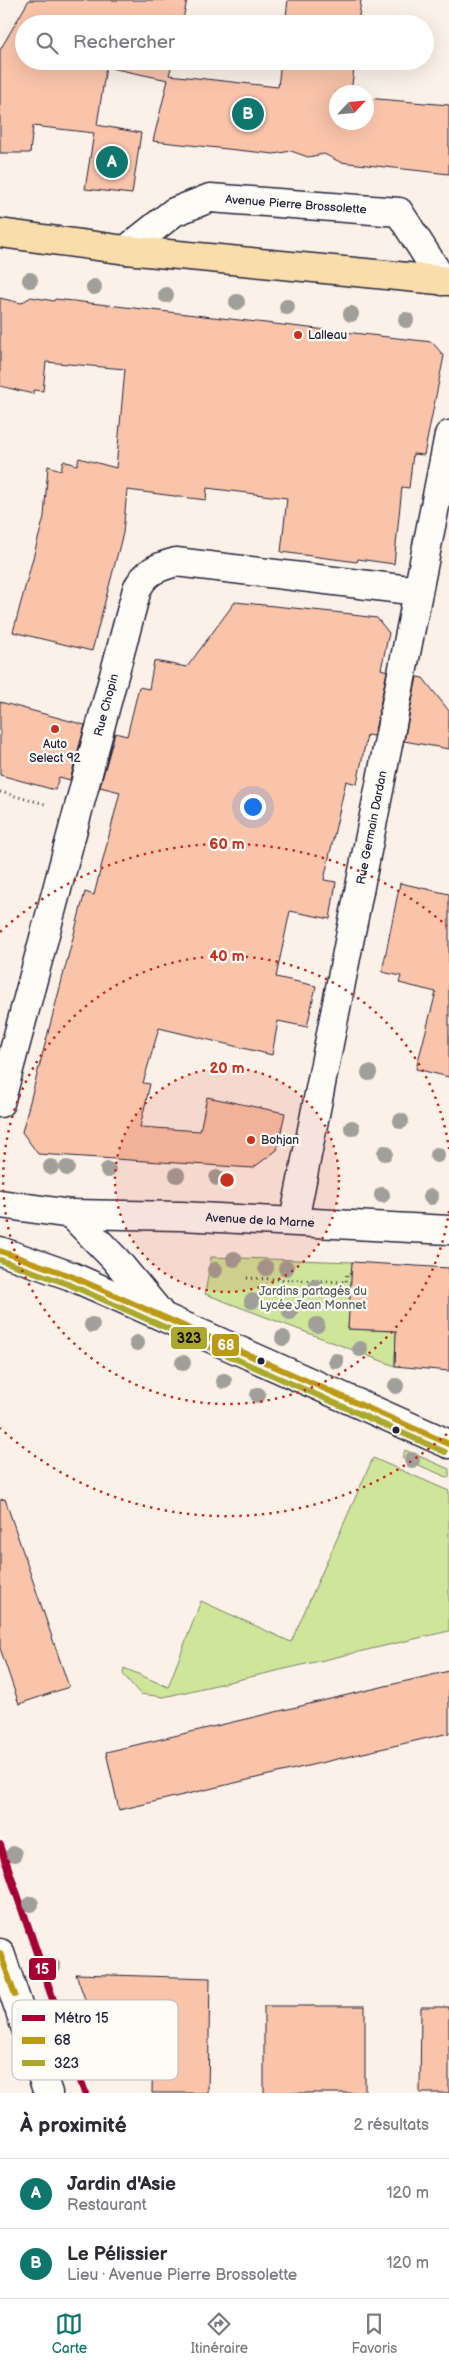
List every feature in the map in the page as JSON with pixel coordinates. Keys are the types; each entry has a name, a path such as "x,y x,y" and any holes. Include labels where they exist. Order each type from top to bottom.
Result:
{"main road":[{"name":"Avenue Pierre Brossolette","path":"0,233 126,250 446,281"}],"street":[{"name":"Avenue Pierre Brossolette","path":"126,250 174,212 210,198 399,212 446,281"},
{"name":"Rue Germain Dardan","path":"294,1221 449,434"},
{"name":"Rue Chopin","path":"0,1103 132,607 142,579 148,572 176,562 418,591"},
{"name":"Avenue de la Marne","path":"0,1204 71,1214 190,1216 449,1230"},
{"path":"71,1214 115,1259 161,1316"},
{"path":"0,1251 71,1276 449,1444"},
{"path":"0,1953 16,2000"},
{"path":"44,2080 48,2093"}],"path":[{"path":"0,792 50,805"},
{"path":"247,1278 346,1282 347,1274 352,1274"}],"green space":[{"name":"Jardins partagés du Lycée Jean Monnet","path":"211,1257 353,1262 348,1329 396,1331 395,1366 205,1294"},
{"path":"405,1450 449,1469 449,1478 402,1458"},
{"path":"373,1458 449,1491 449,1631 164,1697 140,1694 123,1674 124,1668 168,1687 201,1601 291,1642"}],"building":[{"path":"29,0 187,0 184,15 20,15"},
{"path":"288,0 361,0 359,15 286,15"},
{"path":"15,24 15,70 106,70 97,125 141,133 132,194 85,189 94,133 33,126 30,153 0,153 0,50"},
{"path":"120,70 170,70 169,75 278,87 280,70 354,70 352,85 329,85 329,130 374,130 374,99 449,105 449,174 340,162 324,154 308,157 291,151 274,154 153,141 168,80"},
{"path":"31,297 432,342 444,356 424,455 413,454 409,488 402,487 394,564 358,559 357,562 281,552 287,498 207,488 206,500 127,490 123,533 92,651 13,632 44,517 48,466 61,470 63,461 77,465 79,458 116,468 125,369 46,362 43,391 33,390 33,394 0,386 0,298 21,303"},
{"path":"235,602 377,618 389,633 381,669 387,671 374,736 367,735 357,784 346,781 324,880 336,882 330,919 290,911 276,977 316,986 307,1027 278,1021 272,1055 159,1028 143,1083 150,1084 140,1127 200,1131 207,1097 285,1113 277,1150 253,1168 38,1154 22,1132 85,892 94,895 120,792 100,787 115,733 127,736 139,687 149,689 154,661 187,667"},
{"path":"417,677 423,678 449,711 449,749 404,741"},
{"path":"0,702 85,725 70,780 59,777 55,790 0,775"},
{"path":"400,883 449,894 449,1077 416,1069 436,992 399,983 401,976 382,972"},
{"path":"352,1262 449,1268 449,1371 395,1366 396,1331 348,1329"},
{"path":"5,1499 69,1687 19,1704 0,1648 0,1500"},
{"path":"449,1671 449,1733 119,1810 106,1752"},
{"path":"76,1974 210,1978 208,2093 152,2093 152,2080 178,2080 178,2000 85,2000"},
{"path":"264,2006 365,2006 365,2093 264,2093"},
{"path":"421,2007 449,2007 449,2093 420,2093"}],"metro line":[{"name":"15","path":"0,1845 53,2000"},
{"name":"15","path":"81,2080 85,2093"}],"transit line":[{"name":"68","path":"0,1251 71,1276 449,1444"},
{"name":"323","path":"0,1260 68,1284 445,1452"},
{"name":"68","path":"0,1953 15,1995"}],"place":[{"name":"Le Pélissier","path":"248,114"},
{"name":"Jardin d'Asie","path":"112,162"},
{"name":"Lalleau","path":"298,335"},
{"name":"Auto Select 92","path":"55,729"},
{"name":"Bohjan","path":"251,1140"}]}
